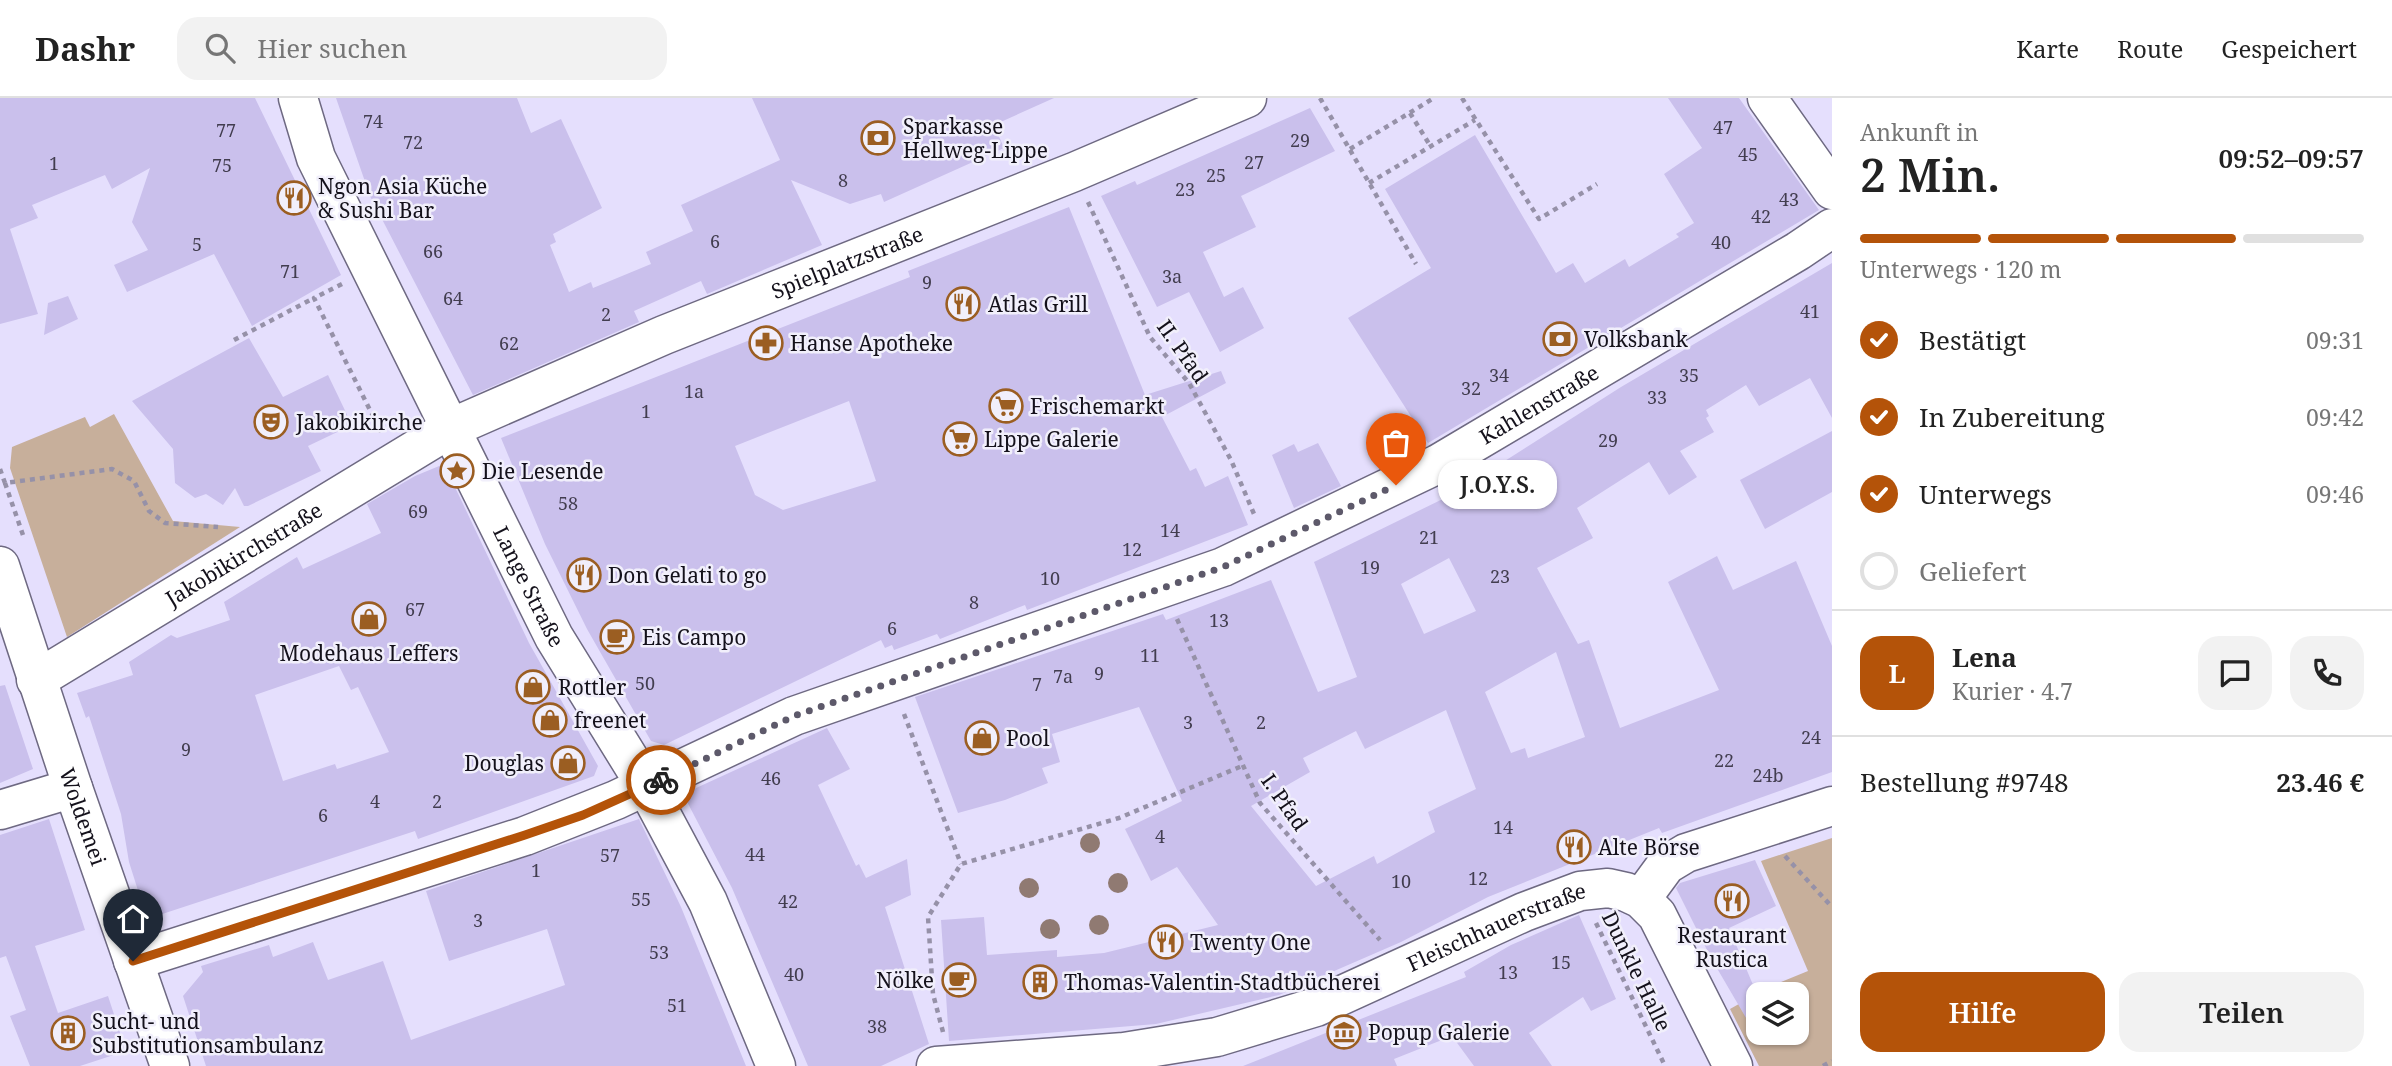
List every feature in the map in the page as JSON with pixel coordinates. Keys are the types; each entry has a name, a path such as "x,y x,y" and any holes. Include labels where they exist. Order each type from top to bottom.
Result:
{"street":[{"name":"Lange Straße","path":"298,98 316,158 554,637 646,786 708,902 775,1066"},
{"name":"Spielplatzstraße","path":"451,428 664,335 1074,172 1247,98"},
{"path":"1767,98 1832,190"},
{"name":"Kahlenstraße","path":"133,961 525,835 646,786 794,716 891,680 1164,589 1268,547 1438,464 1798,251 1832,228"},
{"name":"Jakobikirchstraße","path":"36,680 451,428"},
{"name":"Woldemei","path":"13,556 36,680 170,1066"},
{"path":"0,810 73,788"},
{"path":"1733,1066 1657,915 1641,900 1666,865 1686,853 1832,806"},
{"name":"Fleischhauerstraße","path":"944,1065 1124,1052 1217,1037 1315,1007 1524,912 1580,891 1608,888 1641,900"}],"path":[{"path":"1320,98 1416,264"},
{"path":"1350,149 1434,98"},
{"path":"1462,98 1539,219 1597,184"},
{"path":"1410,113 1430,147"},
{"path":"1369,183 1475,120"},
{"name":"II. Pfad","path":"1074,172 1150,337 1195,394 1231,460 1268,547"},
{"path":"234,340 346,282"},
{"path":"314,298 383,435 393,429"},
{"path":"0,469 5,483 13,556"},
{"path":"5,483 111,469 134,481 149,511 165,523 229,528 217,535"},
{"name":"I. Pfad","path":"1164,589 1260,803 1327,883 1405,968"},
{"path":"891,680 961,864"},
{"path":"944,1065 933,993 928,917 961,864 1119,818 1242,766"},
{"path":"1765,827 1785,856 1832,907"},
{"name":"Dunkle Halle","path":"1580,891 1665,1066"},
{"path":"1823,1066 1832,1061"}],"shaded area":[{"path":"114,414 173,521 240,527 67,637 10,468 12,447 85,417 90,427"},
{"path":"1832,838 1832,1066 1759,1066 1748,1045 1809,1045 1809,982 1781,982 1808,971 1761,861"},
{"path":"1746,1000 1746,1040 1730,1009"}],"building":[{"path":"0,98 255,98 341,275 252,326 214,254 127,292 114,265 148,250 132,222 150,168 112,189 105,175 32,205 38,218 10,229 38,314 0,324"},
{"path":"336,98 517,98 531,133 561,119 602,208 553,234 556,242 550,245 569,292 591,282 593,288 651,264 646,252 693,231 681,205 780,160 752,98 1054,98 994,125 1004,148 884,202 881,194 850,204 791,180 822,245 707,294 701,281 634,311 639,322 473,395 370,196"},
{"path":"1668,98 1739,98 1819,210 1428,443 1348,318 1431,268 1385,189 1475,135 1556,273 1573,263 1585,283 1625,259 1629,267 1679,237 1676,234 1694,223 1664,174 1702,148"},
{"path":"1310,108 1335,151 1241,196 1256,227 1203,252 1224,297 1243,287 1264,328 1220,352 1189,292 1157,307 1101,196 1135,181 1137,185"},
{"path":"1069,207 1145,395 1221,371 1226,383 1162,417 1190,471 1196,468 1205,487 1228,476 1248,525 1027,610 1025,605 940,639 937,634 894,650 892,645 885,648 881,640 664,745 651,741 587,629 545,544 501,438 910,277 908,271","holes":["849,401 876,481 783,510 755,495 735,446"]},
{"path":"1832,263 1832,418 1810,378 1759,406 1746,385 1706,410 1709,416 1706,418 1714,432 1680,451 1697,477 1669,495 1649,462 1577,508 1593,538 1537,568 1578,644 1589,640 1620,728 1719,690 1668,582 1717,556 1733,590 1796,561 1832,646 1832,772 1662,833 1659,828 1488,897 1401,942 1279,995 1156,1024 949,1041 941,920 984,917 987,955 1057,950 1057,957 1104,953 1218,925 1177,867 1151,881 1125,829 1182,801 1139,707 1052,734 1060,762 1042,768 1048,783 1005,800 958,813 915,697 1163,614 1166,620 1271,580 1318,692 1357,677 1314,562 1453,494 1621,387","holes":["1449,558 1476,611 1424,634 1401,584","1556,652 1585,737 1528,758 1525,748 1511,753 1485,692","1446,710 1476,789 1428,812 1435,832 1377,864 1374,856 1316,886 1251,806 1310,772 1303,758 1356,731 1365,749"]},
{"path":"68,296 78,319 44,335 48,303"},
{"name":"Jakobikirche","path":"249,338 283,397 328,375 352,425 308,446 321,471 248,506 244,506 235,488 223,505 206,494 195,498 175,483 173,449 132,401"},
{"path":"1832,431 1832,492 1765,529 1740,480"},
{"path":"1318,443 1341,486 1294,508 1272,455 1294,444 1298,452"},
{"path":"444,464 529,643 598,766 594,776 418,839 415,831 147,919 129,862 121,814 89,716 86,718 77,693 133,675 129,662 171,635 177,638 230,620 224,602 297,557 303,569 381,533 367,504 415,476","holes":["339,666 351,690 358,687 389,752 337,769 335,764 283,781 255,695"]},
{"path":"5,685 33,769 0,783 0,686"},
{"path":"827,728 850,769 818,785 856,866 859,864 866,878 907,859 911,895 885,907 929,1044 881,1066 808,1066 732,888 683,794"},
{"path":"49,819 85,930 35,946 58,1013 108,996 126,1051 80,1066 30,1066 10,1016 26,1010 6,956 0,958 0,835"},
{"path":"639,819 681,907 746,1066 206,1066 183,996 203,972 201,966 269,945 273,957 313,942 328,980 383,961 411,1040 565,985 547,929 449,961 426,891"},
{"path":"1755,860 1776,906 1729,928 1752,982 1746,982 1746,1018 1711,958 1676,888 1680,883"},
{"path":"1579,915 1616,999 1591,1011 1583,997 1529,1033 1552,1066 1474,1066 1452,1036 1394,1059 1397,1066 1243,1066 1466,977 1464,972 1511,945"}],"way so far":[{"path":"661,780 794,716 891,680 1223,567 1334,517 1396,485"}],"place":[{"name":"Sparkasse Hellweg-Lippe","path":"878,138"},
{"name":"Ngon Asia Küche & Sushi Bar","path":"294,198"},
{"name":"Atlas Grill","path":"963,304"},
{"name":"Volksbank","path":"1560,339"},
{"name":"Hanse Apotheke","path":"766,343"},
{"name":"Frischemarkt","path":"1006,406"},
{"name":"Jakobikirche","path":"271,422"},
{"name":"Lippe Galerie","path":"960,439"},
{"name":"Die Lesende","path":"457,471"},
{"name":"J.O.Y.S.","path":"1396,485"},
{"name":"Don Gelati to go","path":"584,575"},
{"name":"Modehaus Leffers","path":"369,619"},
{"name":"Eis Campo","path":"617,637"},
{"name":"Rottler","path":"533,687"},
{"name":"freenet","path":"550,720"},
{"name":"Pool","path":"982,738"},
{"name":"Douglas","path":"568,763"},
{"name":"Alte Börse","path":"1574,847"},
{"name":"Restaurant Rustica","path":"1732,901"},
{"name":"Twenty One","path":"1166,942"},
{"name":"Nölke","path":"959,980"},
{"name":"Thomas-Valentin-Stadtbücherei","path":"1040,982"},
{"name":"Popup Galerie","path":"1344,1032"},
{"name":"Sucht- und Substitutionsambulanz","path":"68,1033"}],"route":[{"path":"133,961 525,835 583,815 661,780"}]}
